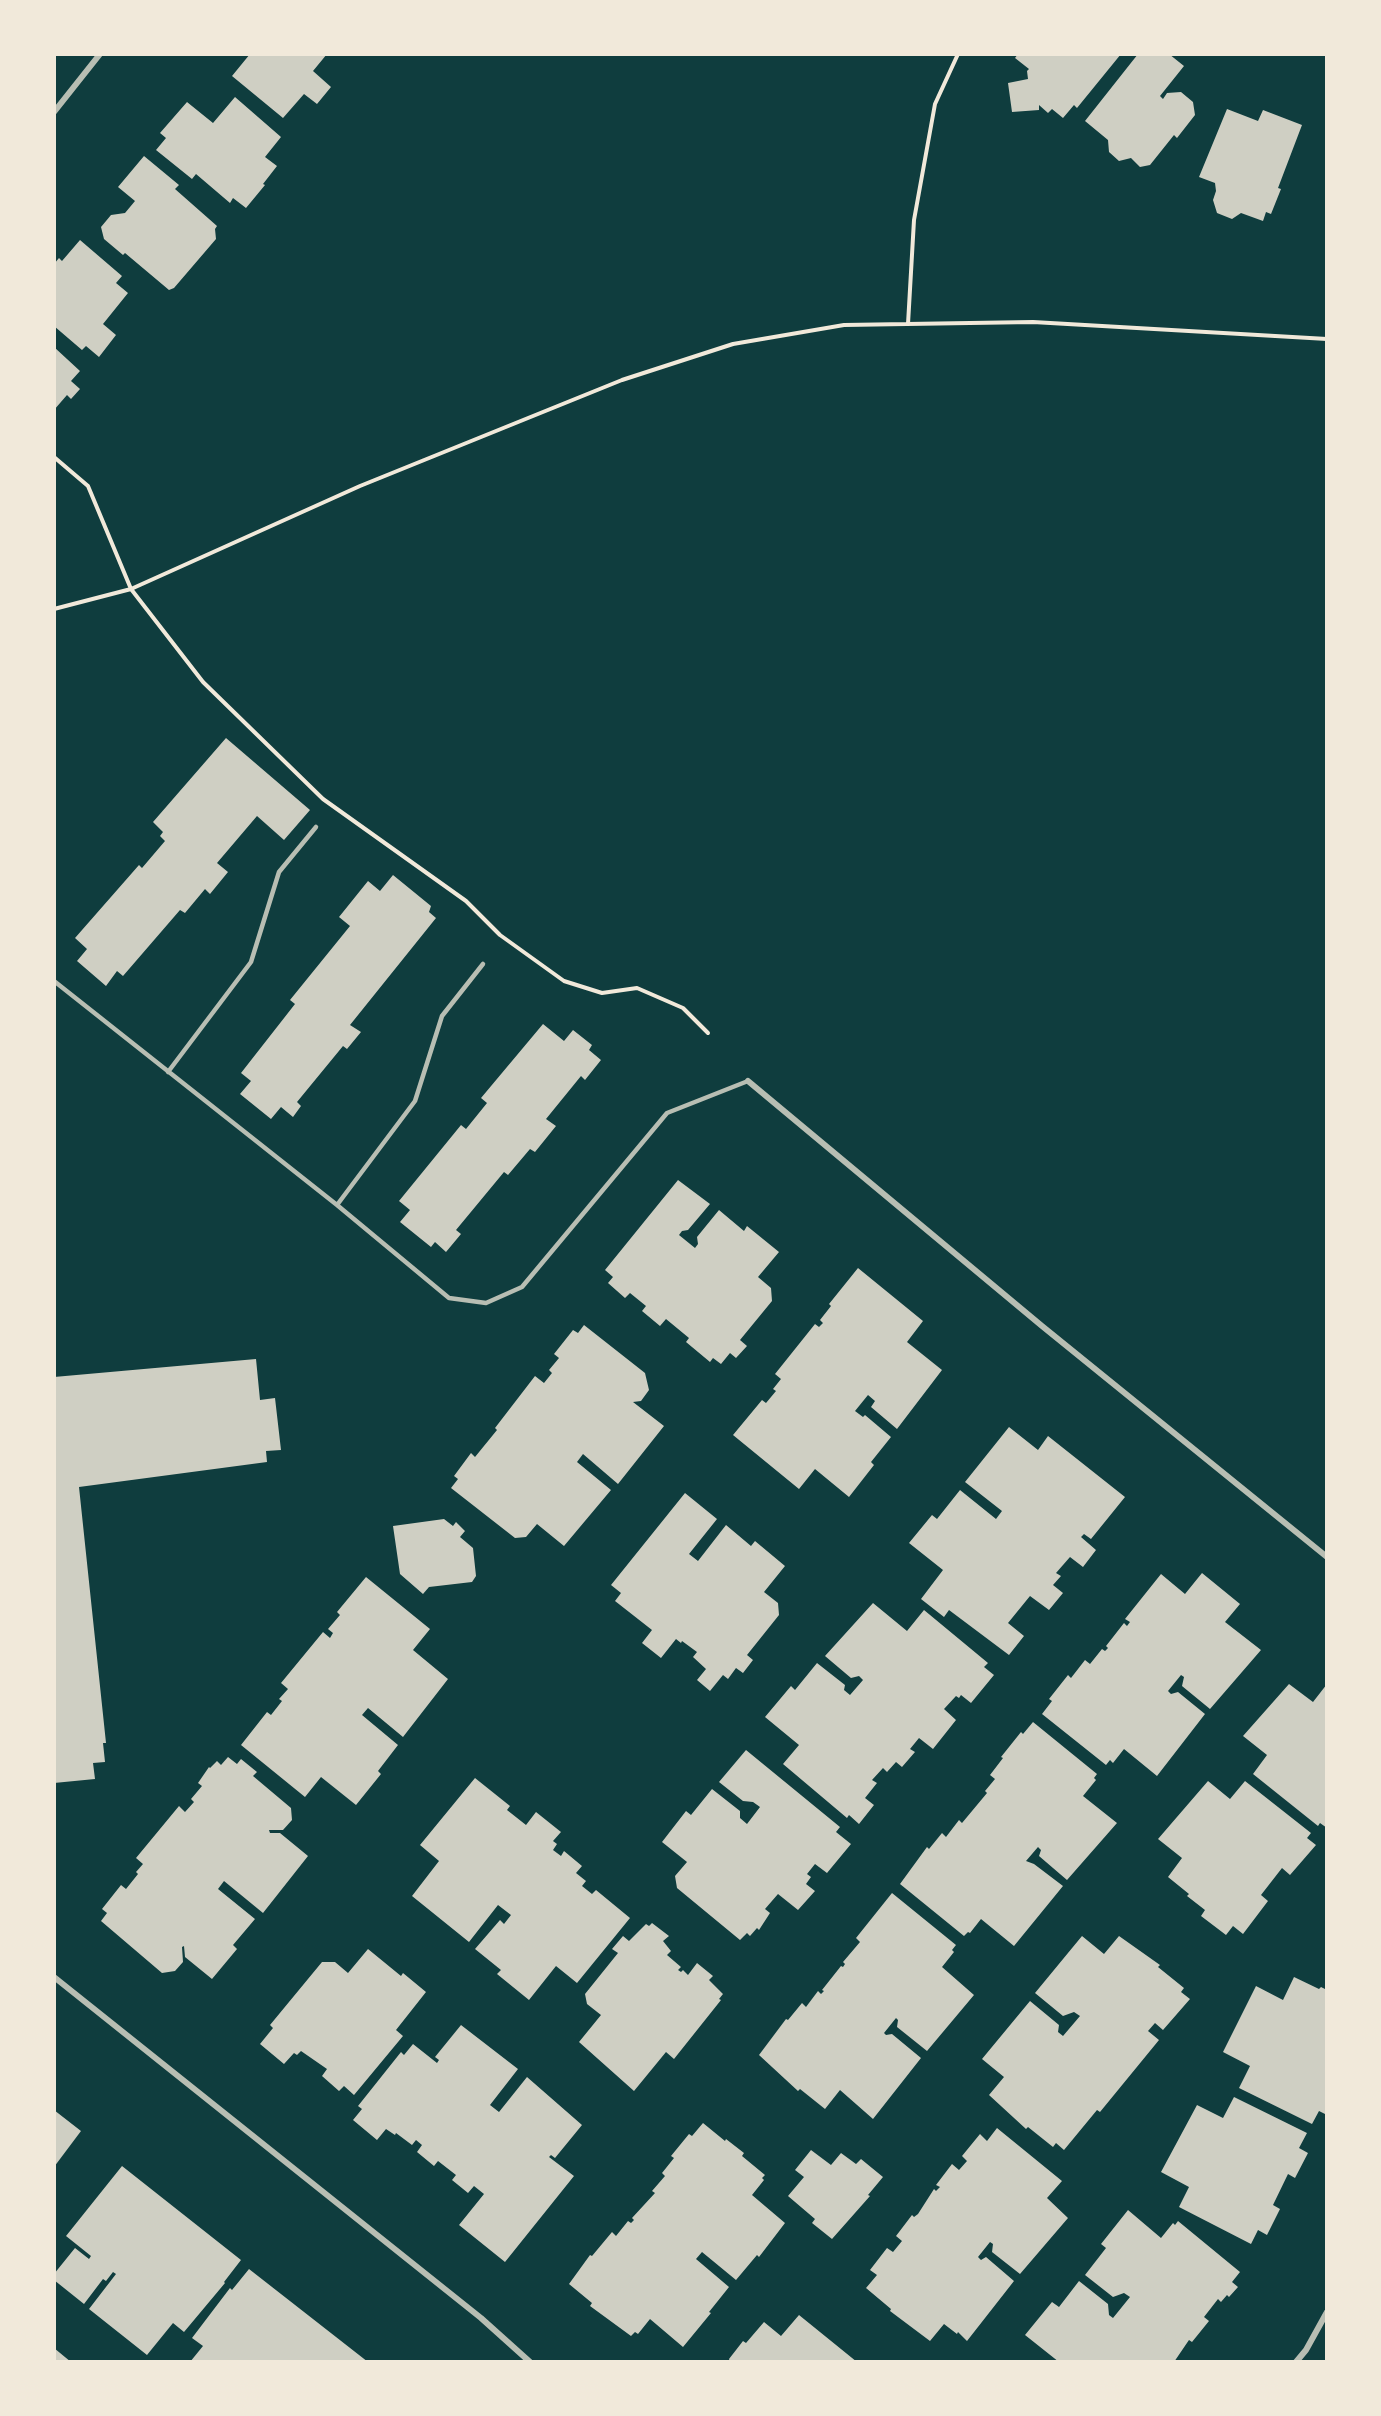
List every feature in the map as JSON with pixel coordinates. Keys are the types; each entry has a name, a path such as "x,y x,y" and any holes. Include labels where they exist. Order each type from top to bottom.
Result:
{"street":[{"path":"54,112 100,54"},
{"path":"748,1081 1042,1326 1327,1557"},
{"path":"54,1977 481,2318 530,2362"},
{"path":"1296,2362 1306,2350 1327,2312"}],"lane":[{"path":"168,1072 251,962 279,872 316,827"},
{"path":"337,1205 415,1101 442,1016 483,964"},
{"path":"54,981 337,1205 449,1298 486,1303 522,1287 667,1113 748,1081"}],"path":[{"path":"908,324 914,220 935,104 958,54"},
{"path":"54,609 131,589 360,486 622,380 733,344 844,325 1033,322 1327,339"},
{"path":"54,457 88,486 131,589 203,682 323,799 466,901 500,935 564,981 602,993 637,988 683,1008 708,1033"}],"building":[{"path":"250,54 327,54 313,71 331,87 317,104 304,94 283,118 232,76"},
{"path":"1018,54 1121,54 1077,108 1074,105 1063,118 1052,109 1048,113 1039,105 1039,110 1012,112 1008,83 1028,79 1029,69 1015,58"},
{"path":"1138,54 1169,54 1184,66 1160,96 1163,99 1167,93 1181,92 1193,102 1195,115 1177,138 1174,135 1150,165 1140,167 1131,158 1119,161 1109,152 1108,140 1085,121"},
{"path":"235,97 281,137 265,157 277,166 246,208 233,198 230,203 196,174 192,179 156,150 166,138 160,133 187,102 213,123"},
{"path":"1227,109 1258,121 1263,110 1302,125 1278,188 1281,189 1271,214 1266,212 1263,221 1241,213 1232,219 1217,213 1213,200 1216,191 1215,183 1199,177"},
{"path":"144,156 179,185 175,189 217,226 216,239 174,288 169,290 125,253 123,255 104,239 101,227 111,215 125,213 135,201 118,187"},
{"path":"80,240 122,276 116,283 128,293 103,324 116,335 99,357 86,346 82,350 54,326 54,264 59,258 62,261"},
{"path":"54,347 80,371 71,381 80,389 71,399 67,395 54,410"},
{"path":"226,738 310,810 284,840 257,816 217,863 228,872 210,894 205,889 185,913 180,910 123,976 117,971 106,986 77,961 87,949 75,938 139,865 142,868 165,841 160,836 163,832 153,822"},
{"path":"393,875 431,906 429,912 436,918 350,1025 361,1032 347,1049 343,1046 297,1102 301,1106 293,1117 281,1107 271,1119 240,1094 251,1081 241,1073 295,1004 290,1000 350,926 339,917 368,881 380,891"},
{"path":"543,1024 564,1041 573,1030 592,1045 589,1050 601,1060 585,1080 581,1076 546,1119 556,1126 535,1152 530,1149 508,1175 504,1172 456,1230 461,1234 446,1252 435,1242 431,1247 400,1222 410,1210 399,1201 461,1125 466,1129 487,1103 481,1098"},
{"path":"678,1180 710,1204 688,1230 682,1231 679,1235 695,1248 698,1244 697,1237 719,1210 744,1231 747,1226 779,1252 758,1277 771,1288 772,1301 740,1340 747,1346 736,1358 730,1353 721,1364 713,1358 710,1362 686,1342 689,1338 666,1319 660,1326 642,1311 646,1306 630,1293 625,1298 608,1283 613,1277 605,1270"},
{"path":"858,1268 923,1321 907,1342 942,1370 897,1429 871,1407 875,1401 868,1395 855,1411 863,1417 865,1415 891,1437 871,1462 874,1465 849,1497 815,1469 799,1489 733,1435 762,1400 766,1403 776,1391 773,1389 781,1379 775,1374 815,1324 819,1327 823,1323 820,1320 831,1306 829,1304"},
{"path":"584,1325 645,1373 649,1390 641,1401 633,1402 664,1426 618,1484 583,1454 577,1462 611,1490 564,1546 537,1524 526,1537 515,1538 451,1488 458,1479 454,1476 471,1453 475,1457 497,1430 495,1428 535,1376 544,1383 552,1373 549,1370 559,1358 554,1354 573,1330 578,1333"},
{"path":"256,1359 260,1400 275,1398 281,1450 266,1451 267,1462 79,1487 106,1743 103,1743 105,1762 93,1763 95,1779 54,1783 54,1377"},
{"path":"1009,1427 1038,1450 1048,1436 1125,1497 1091,1539 1084,1534 1081,1537 1096,1550 1083,1567 1070,1557 1056,1573 1061,1576 1053,1585 1063,1593 1049,1610 1030,1596 1008,1623 1024,1636 1009,1655 949,1610 944,1617 921,1599 943,1570 909,1543 932,1515 937,1519 960,1490 996,1519 1002,1511 965,1482"},
{"path":"685,1493 717,1519 689,1554 698,1561 726,1525 751,1546 755,1541 785,1566 764,1592 778,1603 779,1615 747,1655 753,1660 743,1673 736,1668 728,1679 723,1675 710,1691 697,1680 706,1669 693,1657 697,1652 676,1639 661,1658 642,1643 652,1630 615,1601 621,1593 611,1585"},
{"path":"444,1519 453,1526 456,1522 465,1531 460,1537 473,1548 476,1576 472,1582 429,1587 423,1594 400,1574 393,1526"},
{"path":"1202,1573 1240,1604 1225,1622 1261,1650 1210,1709 1182,1686 1184,1677 1181,1675 1168,1691 1171,1694 1178,1692 1205,1714 1157,1776 1124,1749 1113,1763 1110,1760 1106,1765 1042,1714 1052,1701 1049,1699 1068,1675 1071,1678 1085,1660 1090,1664 1102,1649 1105,1651 1108,1648 1106,1646 1124,1623 1127,1626 1130,1622 1125,1619 1161,1574 1185,1594"},
{"path":"366,1577 430,1629 413,1650 448,1679 403,1737 368,1708 362,1715 398,1745 378,1771 381,1774 356,1805 321,1777 305,1797 241,1745 267,1712 271,1715 282,1701 279,1699 288,1689 281,1683 323,1632 330,1638 333,1633 328,1629 340,1615 337,1612"},
{"path":"873,1603 907,1631 924,1610 988,1663 984,1667 994,1675 971,1703 961,1695 959,1698 956,1696 944,1709 956,1720 933,1749 919,1738 910,1749 915,1752 902,1767 896,1762 887,1772 883,1768 872,1780 877,1783 865,1798 874,1805 859,1824 849,1815 847,1818 783,1764 799,1745 765,1717 791,1686 795,1690 817,1663 845,1685 844,1690 850,1695 863,1680 859,1676 851,1678 825,1656"},
{"path":"1289,1684 1313,1702 1327,1684 1327,1828 1320,1823 1318,1826 1253,1774 1267,1755 1243,1736"},
{"path":"1033,1722 1097,1774 1094,1778 1096,1780 1083,1796 1117,1823 1067,1880 1039,1856 1041,1850 1038,1847 1026,1861 1034,1864 1063,1886 1014,1946 981,1919 970,1933 964,1936 900,1884 927,1847 929,1849 942,1833 946,1837 959,1820 962,1823 987,1793 985,1791 995,1779 990,1775 1003,1758 1001,1757 1021,1732 1023,1734"},
{"path":"746,1750 840,1827 836,1832 851,1844 827,1873 815,1864 807,1874 811,1877 806,1884 815,1891 798,1910 778,1894 765,1909 770,1913 759,1930 757,1928 750,1936 747,1933 740,1940 677,1888 675,1876 687,1862 662,1842 686,1811 691,1815 712,1789 740,1811 740,1818 747,1824 760,1807 753,1802 743,1801 719,1782"},
{"path":"228,1757 237,1764 241,1759 257,1772 253,1776 291,1808 292,1820 283,1830 269,1830 270,1833 280,1833 308,1856 263,1913 224,1881 218,1889 255,1919 233,1945 237,1949 212,1979 185,1957 184,1946 182,1947 183,1962 175,1971 162,1973 101,1921 107,1913 102,1909 121,1885 126,1889 138,1874 136,1872 143,1864 136,1858 179,1806 185,1812 194,1802 191,1799 202,1786 198,1783 209,1767 217,1761 221,1765"},
{"path":"475,1778 510,1806 507,1810 526,1825 536,1812 561,1832 553,1841 557,1844 553,1850 561,1856 564,1851 582,1866 576,1873 586,1881 582,1886 592,1894 596,1890 630,1918 577,1983 556,1966 529,2000 497,1974 501,1970 475,1949 500,1920 504,1924 511,1915 498,1905 469,1942 412,1896 439,1861 420,1845"},
{"path":"1208,1781 1230,1799 1245,1781 1311,1833 1307,1838 1316,1845 1290,1875 1282,1868 1261,1895 1268,1901 1243,1934 1233,1926 1226,1935 1201,1916 1205,1910 1168,1877 1182,1858 1158,1839"},
{"path":"892,1893 956,1945 952,1950 954,1952 942,1967 974,1995 927,2051 897,2027 896,2018 884,2033 892,2034 921,2058 873,2119 840,2090 825,2109 800,2089 798,2091 759,2055 786,2019 788,2020 802,2003 806,2007 818,1991 821,1994 824,1991 822,1990 841,1966 843,1967 845,1964 843,1962 860,1942 856,1938"},
{"path":"652,1923 669,1936 663,1941 671,1951 667,1955 681,1967 678,1970 681,1972 683,1970 688,1975 697,1963 713,1976 709,1980 723,1994 719,1999 721,2000 674,2059 666,2052 634,2091 579,2042 601,2015 587,2004 585,1994 618,1953 612,1949 623,1936 629,1941 646,1924 649,1926"},
{"path":"1082,1936 1104,1954 1119,1936 1160,1965 1158,1967 1184,1988 1181,1992 1190,1999 1163,2030 1155,2023 1148,2031 1159,2040 1100,2112 1097,2110 1064,2150 1056,2143 1053,2147 1028,2127 1026,2129 989,2095 1004,2077 982,2059 1030,2001 1059,2025 1058,2032 1063,2036 1080,2016 1074,2012 1063,2016 1035,1993"},
{"path":"368,1949 401,1976 403,1973 426,1992 396,2030 403,2036 354,2095 344,2086 339,2091 322,2076 327,2069 301,2051 297,2055 294,2053 284,2064 260,2044 273,2028 270,2025 322,1962 335,1962 348,1973"},
{"path":"1294,1977 1319,1989 1321,1987 1327,1990 1327,2115 1319,2111 1312,2124 1239,2088 1250,2066 1223,2052 1256,1986 1283,2000"},
{"path":"461,2025 518,2069 490,2105 499,2112 527,2077 582,2125 555,2158 551,2155 549,2157 574,2176 505,2262 459,2225 484,2194 474,2186 468,2193 452,2180 456,2175 438,2161 434,2166 417,2152 422,2145 416,2140 412,2145 396,2133 395,2135 386,2129 377,2140 353,2120 362,2109 358,2106 401,2052 404,2055 413,2044 437,2063 439,2060 435,2057"},
{"path":"1234,2097 1307,2133 1299,2148 1308,2153 1295,2178 1288,2174 1273,2205 1280,2209 1267,2235 1258,2230 1251,2244 1179,2207 1189,2187 1161,2172 1197,2105 1223,2118"},
{"path":"54,2110 81,2131 54,2167"},
{"path":"703,2123 744,2153 742,2156 765,2175 762,2178 764,2180 752,2195 785,2223 759,2257 757,2255 736,2280 702,2252 696,2259 729,2287 683,2347 650,2319 638,2334 635,2332 631,2336 590,2306 592,2303 569,2284 590,2255 592,2256 612,2232 616,2236 628,2221 631,2223 634,2220 632,2218 655,2193 652,2191 665,2176 662,2173 674,2158 671,2156 689,2134 692,2136"},
{"path":"997,2128 1062,2181 1047,2198 1068,2218 1020,2274 992,2252 993,2244 990,2242 978,2257 981,2260 986,2257 1014,2281 967,2341 958,2332 957,2334 944,2324 930,2341 890,2311 891,2309 866,2288 877,2275 870,2270 887,2248 893,2252 902,2241 896,2236 912,2215 914,2217 918,2214 934,2189 936,2191 940,2187 936,2185 952,2164 959,2170 967,2161 962,2156 980,2134 987,2141"},
{"path":"811,2150 831,2165 841,2153 856,2164 861,2159 883,2177 868,2195 870,2196 832,2239 812,2223 815,2219 788,2196 804,2177 795,2170"},
{"path":"122,2166 241,2260 184,2332 173,2323 147,2355 89,2309 116,2274 113,2272 106,2281 103,2279 84,2304 54,2280 54,2274 75,2248 89,2259 91,2256 66,2236"},
{"path":"1128,2210 1161,2238 1173,2223 1175,2225 1178,2221 1240,2272 1232,2282 1238,2287 1221,2302 1218,2299 1204,2317 1209,2321 1192,2342 1189,2340 1174,2362 1059,2362 1025,2335 1052,2302 1059,2307 1079,2281 1108,2304 1109,2315 1113,2318 1130,2297 1124,2293 1113,2297 1085,2275 1106,2248 1101,2244"},
{"path":"249,2269 368,2362 190,2362 203,2346 192,2338 230,2288 232,2290"},
{"path":"799,2315 857,2362 730,2362 729,2359 743,2341 746,2343 764,2322 781,2336"},
{"path":"54,2348 71,2362 54,2362"}]}
